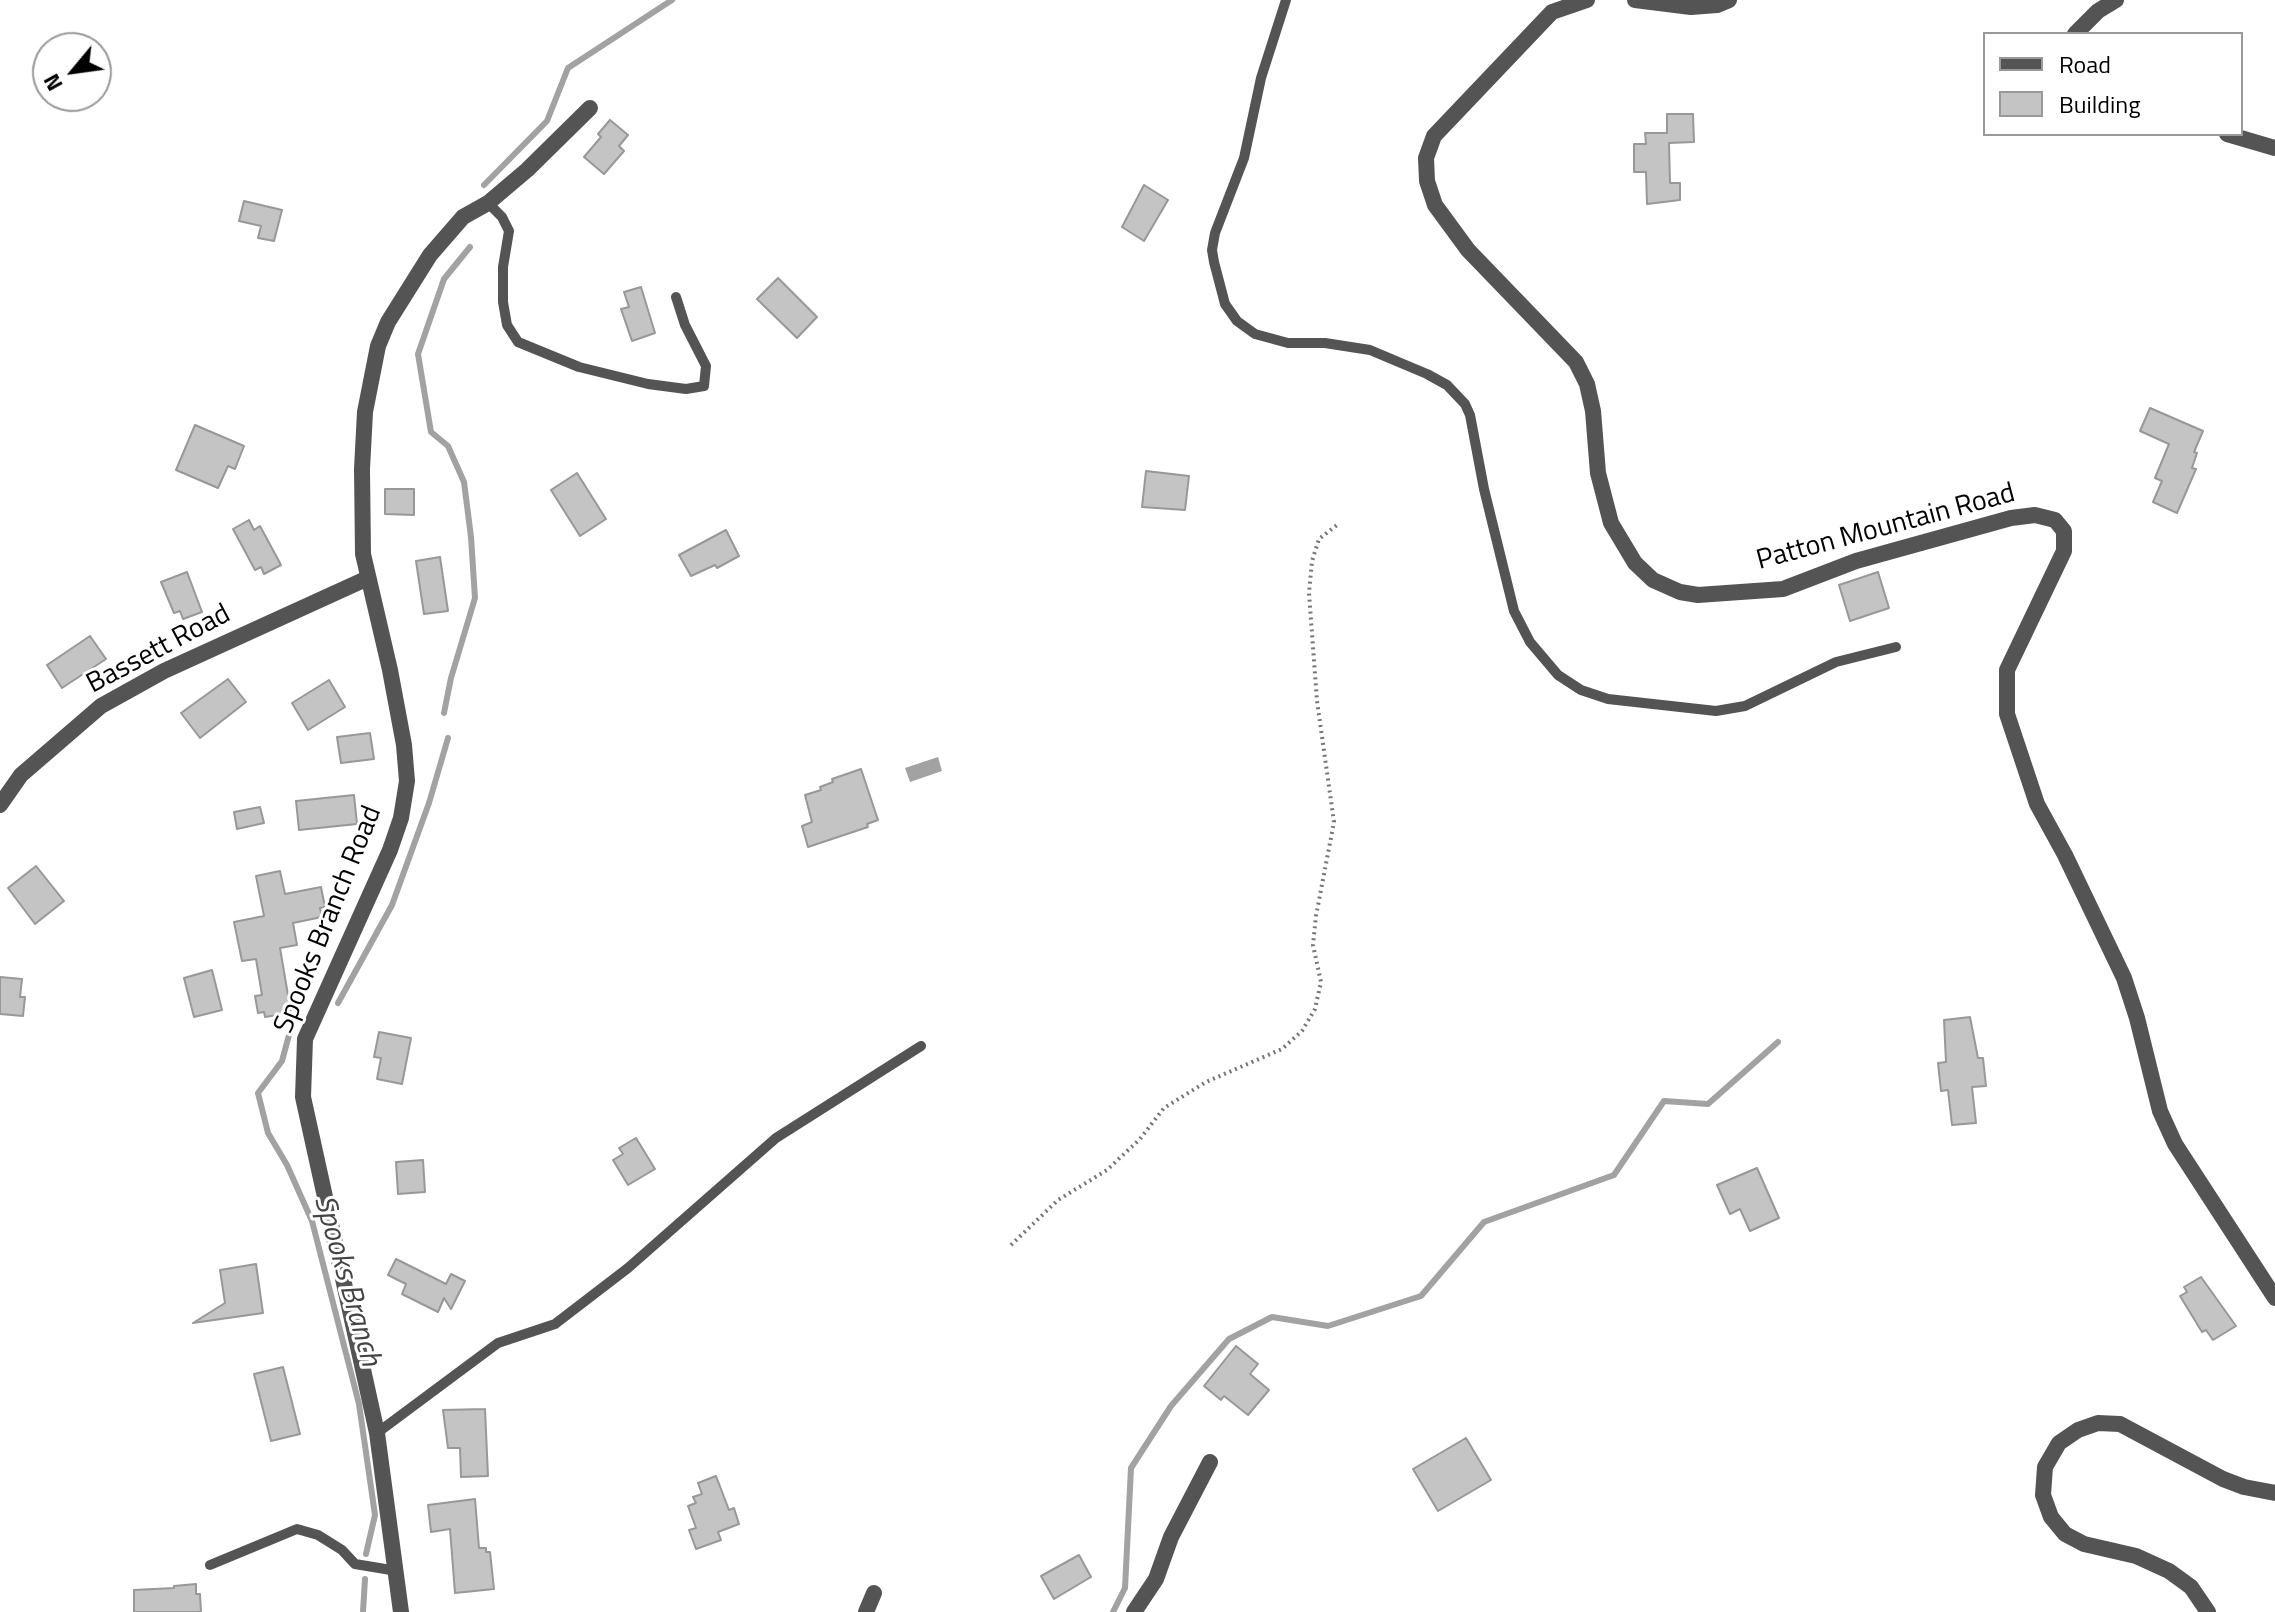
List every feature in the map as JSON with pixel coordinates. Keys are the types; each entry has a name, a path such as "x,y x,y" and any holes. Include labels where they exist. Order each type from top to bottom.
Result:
{"street":[{"name":"Patton Mountain Road","path":"1587,0 1552,12 1434,136 1426,158 1427,181 1435,205 1468,250 1576,362 1587,384 1593,411 1598,473 1611,523 1635,563 1653,580 1680,592 1698,595 1783,589 1856,561 2011,518 2035,515 2055,520 2064,531 2064,551 2007,670 2007,714 2037,804 2124,978 2160,1111 2175,1144 2275,1298"},
{"path":"1635,0 1691,7 1717,5 1729,0"},
{"path":"2077,32 2098,11 2116,0"},
{"name":"Spooks Branch Road","path":"401,1612 377,1433 303,1097 305,1039 390,850 401,818 407,781 404,745 390,670 363,554 365,412 378,346 388,322 430,255 463,217 488,203 527,170 590,108"},
{"path":"2234,136 2275,148"},
{"name":"Bassett Road","path":"0,805 21,775 101,706 164,671 368,578"},
{"path":"2208,1612 2191,1587 2169,1571 2136,1556 2084,1544 2065,1534 2051,1517 2043,1495 2045,1467 2059,1443 2078,1430 2098,1423 2120,1424 2223,1479 2275,1493"},
{"path":"1134,1612 1156,1579 1171,1537 1210,1462"},
{"path":"866,1612 874,1593"}],"lane":[{"path":"1286,0 1261,78 1244,158 1215,233 1212,250 1225,304 1237,321 1255,334 1276,342 1325,343 1370,350 1447,385 1465,404 1514,611 1530,642 1558,675 1581,690 1608,699 1716,711 1745,706 1836,662 1896,647"},
{"path":"488,203 502,217 509,231 503,267 503,302 507,325 518,342 579,367 648,384 686,389 704,386 706,366 685,325 676,297"},
{"path":"377,1433 498,1343 555,1324 628,1268 776,1138 921,1046"},
{"path":"210,1565 297,1529 318,1535 342,1550 355,1564 397,1571"}],"path":[{"path":"1011,1245 1058,1200 1107,1170 1140,1139 1164,1108 1206,1082 1282,1049 1302,1031 1315,1009 1321,982 1313,945 1334,822 1317,701 1309,593 1312,561 1319,539 1337,525"}],"shaded area":[{"path":"938,757 942,771 910,782 905,768"}],"building":[{"path":"1667,114 1693,114 1694,142 1669,143 1670,183 1680,183 1680,200 1647,204 1646,172 1634,172 1634,144 1646,144 1645,133 1667,133"},
{"path":"610,120 628,135 619,146 624,151 604,174 584,157 601,137 598,134"},
{"path":"1144,185 1168,200 1144,241 1122,227"},
{"path":"244,201 282,210 274,241 258,238 261,226 239,221"},
{"path":"778,278 817,317 797,338 757,299"},
{"path":"641,287 655,333 632,341 621,309 629,307 624,292"},
{"path":"2150,408 2203,431 2194,452 2197,453 2192,468 2196,469 2177,513 2153,502 2162,481 2155,478 2169,444 2140,431"},
{"path":"195,425 244,446 235,469 228,466 218,488 176,470"},
{"path":"1146,471 1189,476 1185,510 1142,507"},
{"path":"577,473 606,519 580,536 551,490"},
{"path":"385,489 414,489 414,515 385,514"},
{"path":"249,520 254,530 260,526 281,565 264,574 261,567 255,570 233,529"},
{"path":"726,530 739,556 717,568 715,565 691,576 679,555"},
{"path":"440,557 448,611 424,614 416,561"},
{"path":"187,572 202,612 183,619 180,611 174,613 161,582"},
{"path":"1878,572 1889,608 1850,621 1839,585"},
{"path":"90,636 106,659 62,688 47,665"},
{"path":"228,679 246,702 200,738 181,713"},
{"path":"329,680 345,707 308,730 292,703"},
{"path":"370,733 374,759 341,763 337,737"},
{"path":"861,769 878,820 867,824 868,827 808,847 802,826 812,822 805,795 821,790 820,787 833,782 832,779"},
{"path":"354,795 357,824 299,830 296,801"},
{"path":"260,807 264,823 237,829 234,812"},
{"path":"36,866 64,901 35,924 8,888"},
{"path":"280,871 285,894 321,887 325,907 320,908 322,917 293,923 297,945 280,948 291,1013 265,1017 264,1012 258,1013 255,996 262,995 256,959 242,961 234,922 264,916 256,876"},
{"path":"212,970 222,1010 194,1017 184,978"},
{"path":"0,977 22,979 20,997 25,997 23,1016 0,1014"},
{"path":"1970,1017 1978,1058 1983,1058 1986,1086 1972,1087 1976,1123 1952,1125 1948,1090 1941,1091 1938,1063 1946,1062 1944,1020"},
{"path":"379,1032 411,1038 402,1084 377,1079 381,1058 374,1057"},
{"path":"636,1138 655,1169 628,1185 613,1160 623,1154 619,1148"},
{"path":"423,1160 425,1192 398,1194 396,1162"},
{"path":"1757,1168 1779,1218 1750,1231 1740,1209 1730,1214 1717,1185"},
{"path":"396,1259 446,1284 451,1274 465,1281 451,1309 444,1298 438,1312 402,1294 406,1284 388,1275"},
{"path":"256,1264 263,1313 193,1323 225,1303 220,1270"},
{"path":"2201,1277 2236,1326 2213,1340 2206,1330 2202,1332 2180,1296 2187,1292 2184,1287"},
{"path":"1236,1346 1258,1364 1250,1374 1269,1390 1248,1415 1224,1396 1221,1400 1204,1386"},
{"path":"283,1367 300,1434 271,1441 254,1374"},
{"path":"485,1409 488,1476 461,1477 460,1448 448,1448 443,1410"},
{"path":"1466,1438 1491,1480 1438,1511 1413,1469"},
{"path":"716,1476 729,1510 734,1508 739,1524 718,1532 721,1540 696,1549 689,1530 696,1528 688,1506 696,1503 693,1497 702,1494 698,1483"},
{"path":"475,1499 479,1548 490,1552 494,1589 455,1593 450,1529 431,1532 428,1505"},
{"path":"1079,1555 1091,1577 1054,1599 1041,1576"},
{"path":"196,1584 201,1612 134,1612 134,1590"}],"waterway":[{"name":"Spooks Branch","path":"484,185 547,121 568,68 672,0"},
{"name":"Spooks Branch","path":"444,713 475,598 471,537 464,482 448,446 431,432 418,354 444,279 470,247"},
{"name":"Spooks Branch","path":"338,1003 392,905 429,803 448,738"},
{"name":"Spooks Branch","path":"289,1035 282,1061 258,1093 268,1133 287,1165 312,1221 359,1404 375,1515 366,1554"},
{"path":"1113,1612 1125,1588 1131,1468 1171,1406 1229,1339 1272,1317 1328,1326 1421,1296 1484,1222 1614,1175 1664,1101 1708,1104 1778,1042"},
{"name":"Spooks Branch","path":"363,1612 365,1579"}]}
